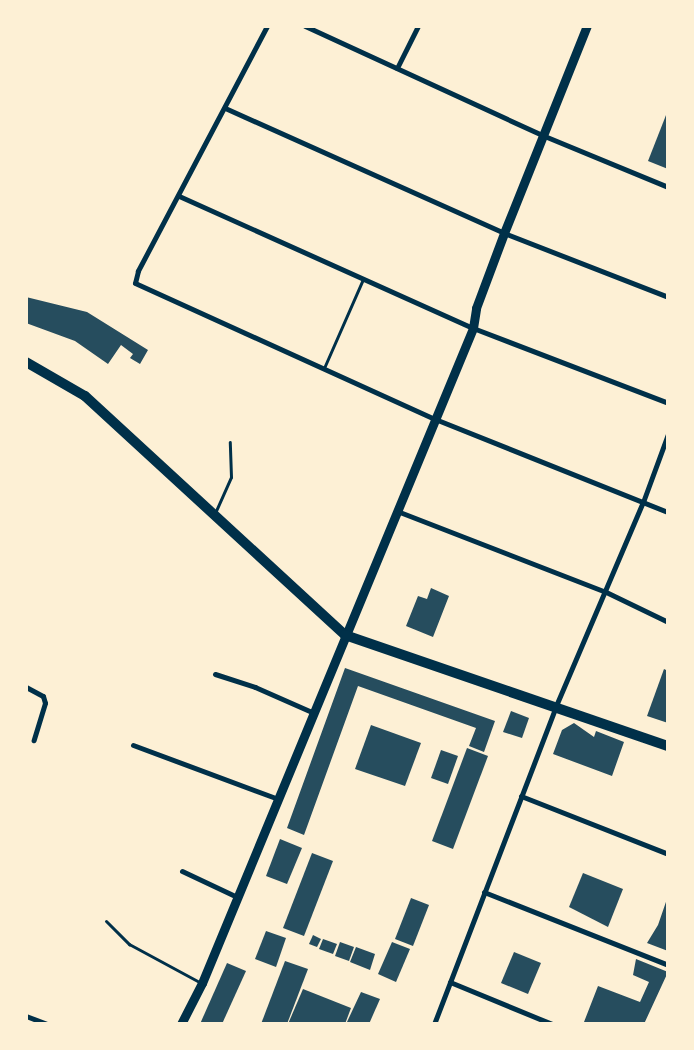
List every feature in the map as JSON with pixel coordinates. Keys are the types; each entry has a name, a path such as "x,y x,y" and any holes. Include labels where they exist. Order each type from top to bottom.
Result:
{"main road":[{"path":"26,362 85,396 345,636 668,746"}],"street":[{"path":"268,26 138,270 136,283 435,419 668,512"},
{"path":"305,26 542,135 668,187"},
{"path":"397,68 418,26"},
{"path":"181,1024 202,983 312,712 473,328 476,308 504,233 587,26"},
{"path":"225,108 504,233 668,297"},
{"path":"179,196 473,328 668,403"},
{"path":"434,1024 555,708 606,592 643,502 668,434"},
{"path":"397,511 606,592 668,622"},
{"path":"215,674 255,687 312,712"},
{"path":"26,687 43,696 45,703 34,740"},
{"path":"133,745 278,799"},
{"path":"521,796 668,854"},
{"path":"182,871 237,897"},
{"path":"484,892 668,965"},
{"path":"450,982 552,1024"},
{"path":"26,1016 47,1024"}],"lane":[{"path":"324,368 363,279"},
{"path":"214,514 228,491 231,477 230,442"},
{"path":"106,921 128,944 202,983"}],"building":[{"path":"668,110 668,169 648,161"},
{"path":"26,297 87,312 148,350 140,364 130,358 133,354 121,345 108,364 75,341 26,323"},
{"path":"431,588 449,596 433,637 406,626 418,596 427,599"},
{"path":"345,668 495,721 484,752 469,746 476,728 358,686 304,835 287,828"},
{"path":"664,669 668,671 668,723 647,716"},
{"path":"511,711 529,718 522,738 503,732"},
{"path":"574,723 594,737 596,731 624,742 612,776 553,754 562,730"},
{"path":"371,725 421,743 405,786 355,769"},
{"path":"467,748 488,756 453,849 432,841"},
{"path":"441,750 458,756 448,784 431,778"},
{"path":"280,839 302,848 287,884 266,876"},
{"path":"312,853 333,861 304,936 283,928"},
{"path":"583,873 623,889 608,927 569,907"},
{"path":"668,896 668,951 647,943 658,925"},
{"path":"411,898 429,905 413,946 395,939"},
{"path":"266,931 286,938 276,967 255,959"},
{"path":"313,935 321,939 317,947 309,944"},
{"path":"323,939 337,944 333,954 319,949"},
{"path":"340,942 354,947 349,961 335,956"},
{"path":"392,942 410,949 396,982 378,974"},
{"path":"356,947 375,954 370,970 350,962"},
{"path":"514,952 541,963 528,994 501,983"},
{"path":"636,959 668,972 644,1024 584,1022 598,986 640,1002 649,982 633,975"},
{"path":"285,961 308,969 287,1024 261,1024"},
{"path":"227,963 246,971 222,1024 200,1024"},
{"path":"303,989 351,1008 345,1024 288,1024"},
{"path":"361,992 380,999 369,1024 346,1024"}]}
